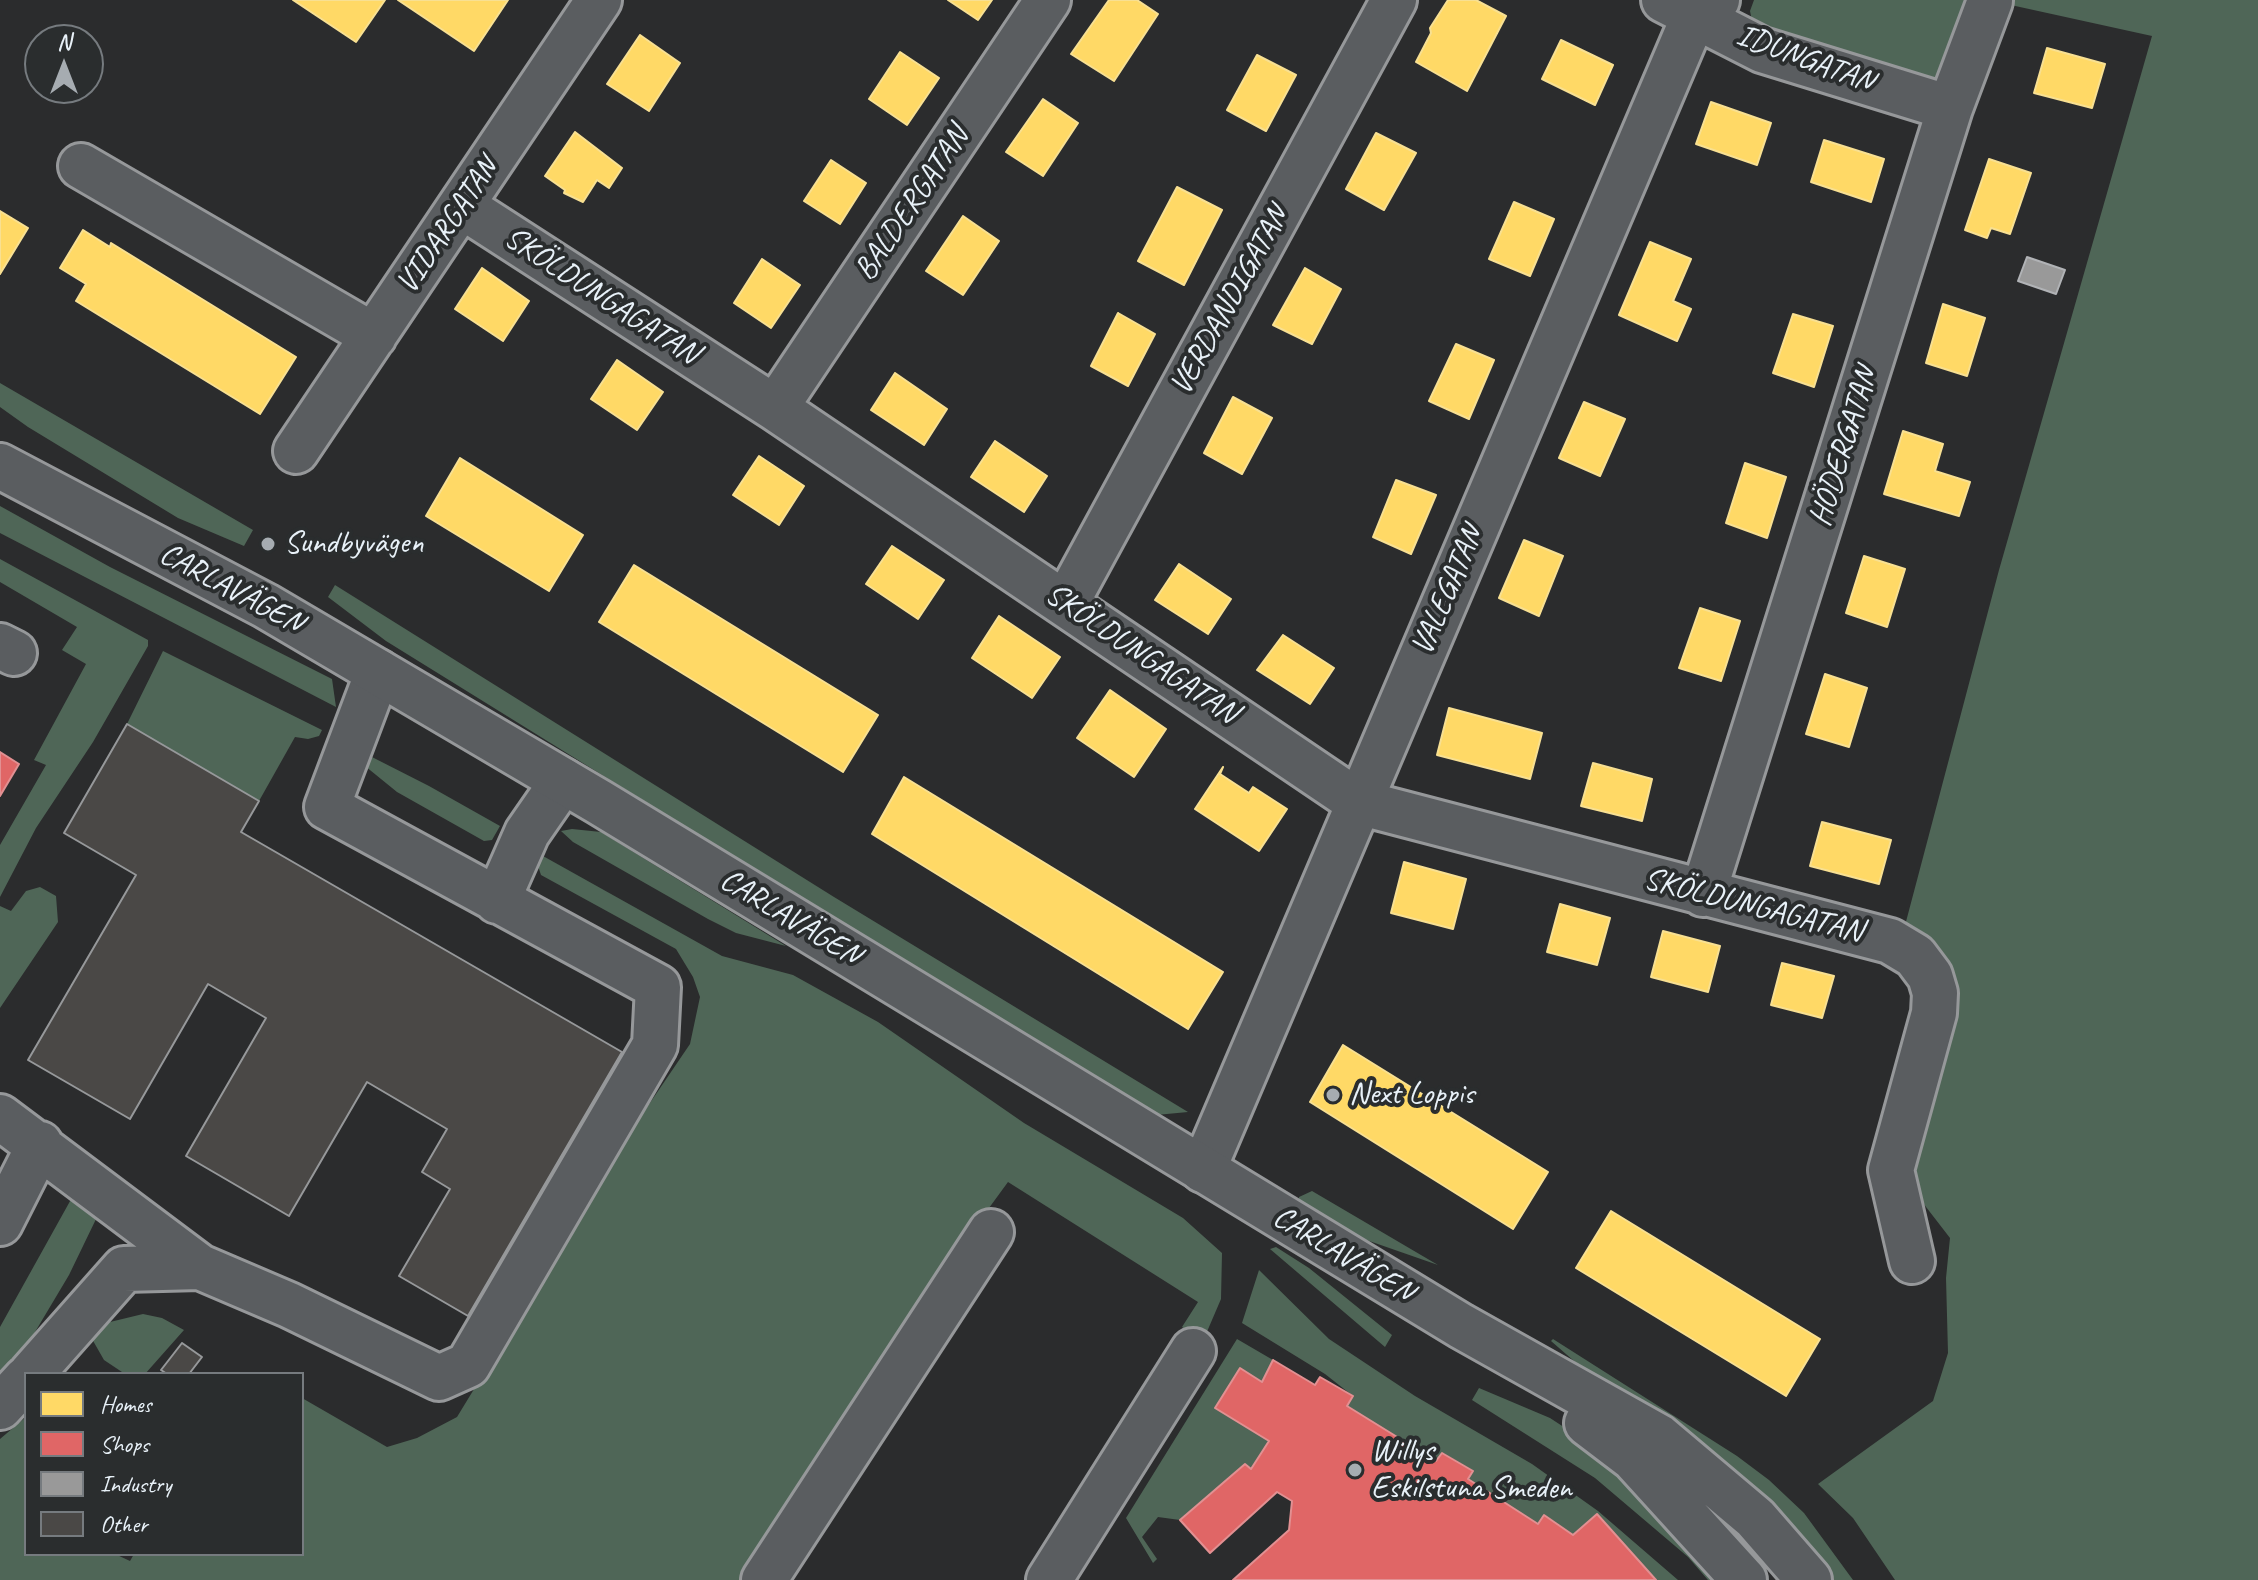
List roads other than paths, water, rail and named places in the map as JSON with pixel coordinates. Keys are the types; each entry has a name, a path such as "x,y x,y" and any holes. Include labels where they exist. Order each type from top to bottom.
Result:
{"street":[{"name":"VIDARGATAN","path":"296,451 599,0"},
{"name":"BALDERGATAN","path":"775,408 1048,0"},
{"name":"VERDANDIGATAN","path":"1066,603 1394,0"},
{"name":"HÖDERGATAN","path":"1703,894 1950,108 1990,1"},
{"name":"IDUNGATAN","path":"1692,5 1762,50 1950,108"},
{"name":"VALEGATAN","path":"1203,1170 1692,5"},
{"path":"81,166 374,336"},
{"name":"SKÖLDUNGAGATAN","path":"462,206 775,408 1358,802 1890,941 1915,956 1924,966 1935,993 1934,1013 1891,1170 1912,1261"},
{"name":"CARLAVÄGEN","path":"0,438 110,524"},
{"name":"CARLAVÄGEN","path":"0,466 266,606 563,781 1461,1326 1659,1437 1755,1518 1809,1580"},
{"path":"0,1117 200,1267 289,1305 439,1378 468,1365 655,1045 658,987 327,807 378,672"},
{"path":"497,901 527,833 563,781"},
{"path":"0,1223 40,1144"},
{"path":"764,1580 991,1232"},
{"path":"33,1372 124,1269 200,1267"},
{"name":"CARLAVÄGEN","path":"1461,1326 1633,1458 1744,1580"},
{"path":"1049,1580 1193,1351"},
{"path":"0,1407 24,1381"}],"place":[{"name":"Sundbyvägen","path":"268,544"},
{"name":"Next Loppis","path":"1333,1095"},
{"name":"Willys Eskilstuna Smeden","path":"1355,1470"}]}
